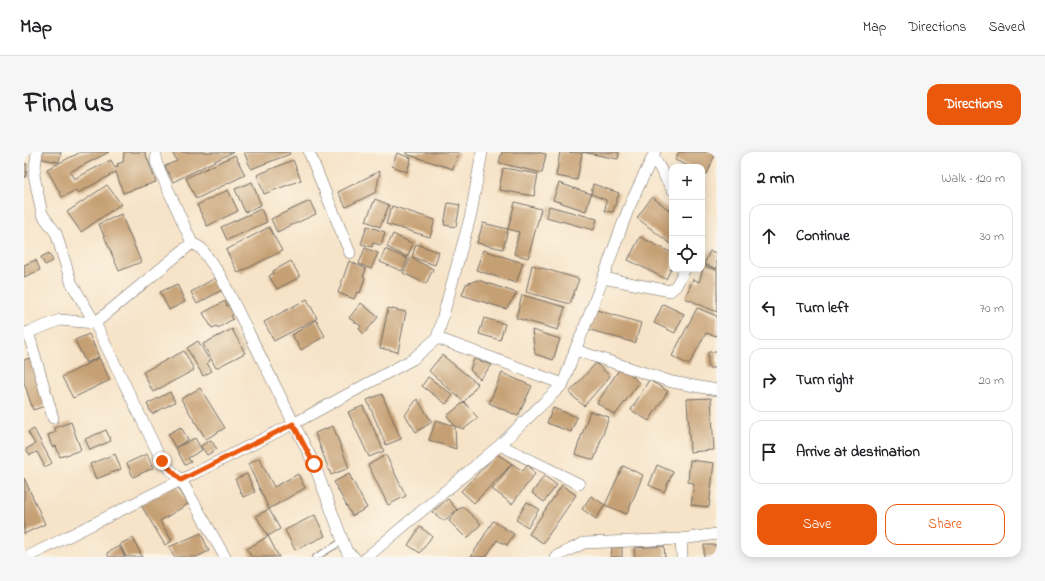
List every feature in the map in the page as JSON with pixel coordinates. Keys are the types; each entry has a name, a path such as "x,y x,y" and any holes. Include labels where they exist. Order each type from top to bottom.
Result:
{"street":[{"path":"37,152 34,175 42,214 56,233 71,282 95,323 162,461 181,480 225,557"},
{"path":"156,152 156,162 192,243 201,248 220,275 314,464 347,552 354,557"},
{"path":"309,152 350,253"},
{"path":"28,557 293,424 413,359 437,338 470,214 482,152"},
{"path":"654,154 669,183"},
{"path":"367,557 500,445 563,384 575,350 594,309 602,278 629,209 654,154"},
{"path":"53,418 26,333 60,320 95,323 192,243"},
{"path":"602,278 670,291 676,286 683,272"},
{"path":"437,338 563,384"},
{"path":"575,350 672,382 717,390"},
{"path":"500,445 579,484"},
{"path":"555,557 584,544 681,539 717,534"},
{"path":"681,539 682,557"}],"lane":[{"path":"316,557 343,541"}],"building":[{"path":"38,152 61,152 59,162 37,158"},
{"path":"81,152 109,152 70,172 74,179 111,160 115,168 118,167 117,164 123,162 124,152 145,152 156,182 123,193 116,172 78,193 76,190 62,197 47,169"},
{"path":"172,152 233,152 173,182 165,166 177,161"},
{"path":"244,152 289,152 290,154 251,169"},
{"path":"406,152 459,152 453,169 406,154"},
{"path":"502,152 536,152 546,154 542,173 499,163"},
{"path":"560,152 582,153 577,180 556,176"},
{"path":"582,152 619,152 618,159"},
{"path":"679,152 716,152 707,174 705,173 705,164 684,164 675,160"},
{"path":"397,153 411,158 407,172 392,166"},
{"path":"235,155 245,175 196,199 186,178"},
{"path":"293,160 301,180 264,194 257,175"},
{"path":"24,164 27,164 26,177 24,177"},
{"path":"503,168 538,174 534,196 499,190"},
{"path":"380,171 376,192 346,207 338,192"},
{"path":"252,182 261,205 245,212 235,189"},
{"path":"559,183 591,194 586,211 553,200"},
{"path":"593,184 619,193 613,212 605,211 606,200 591,194"},
{"path":"107,185 121,204 81,232 67,212"},
{"path":"228,190 238,211 207,226 197,205"},
{"path":"652,197 669,210 669,243 637,218"},
{"path":"375,199 389,205 380,227 366,221"},
{"path":"310,201 316,214 277,232 271,219"},
{"path":"515,202 541,209 528,258 514,254 519,232 508,229"},
{"path":"448,203 460,205 456,227 444,225"},
{"path":"392,206 435,220 430,237 386,224"},
{"path":"549,206 597,219 594,230 546,217"},
{"path":"261,209 267,222 227,240 221,227"},
{"path":"121,214 141,262 119,271 99,224"},
{"path":"483,223 508,229 503,249 477,243"},
{"path":"367,226 385,232 381,245 373,243 372,247 361,244"},
{"path":"269,227 282,251 238,273 226,250"},
{"path":"393,234 413,244 407,257 387,247"},
{"path":"640,237 669,252 670,272 666,279 628,260"},
{"path":"416,244 439,252 435,265 412,257"},
{"path":"365,248 378,253 371,269 359,264"},
{"path":"385,249 408,259 402,271 380,262"},
{"path":"483,250 523,263 516,283 476,270"},
{"path":"710,251 717,253 717,269 705,264"},
{"path":"49,253 53,261 45,265 41,257"},
{"path":"411,258 433,269 426,284 403,273"},
{"path":"36,260 40,270 24,277 24,265"},
{"path":"291,261 300,277 277,289 269,276 274,273 273,271"},
{"path":"349,261 366,269 363,277 365,278 360,293 357,292 354,299 338,293"},
{"path":"532,265 579,279 570,304 526,292"},
{"path":"705,266 717,270 717,312 685,298 693,279 699,282 702,272 705,272"},
{"path":"215,278 222,290 197,304 191,292"},
{"path":"478,280 517,293 506,309 462,295 466,284"},
{"path":"177,284 185,302 169,310 160,292"},
{"path":"522,295 565,307 558,330 516,318"},
{"path":"307,299 317,318 274,341 264,322"},
{"path":"225,301 227,306 231,304 236,313 231,316 233,319 218,328 217,326 212,328 203,313"},
{"path":"361,303 378,317 364,334 359,329 361,326 349,318"},
{"path":"663,304 684,314 675,333 654,323"},
{"path":"388,308 406,312 398,352 380,348"},
{"path":"697,308 717,316 717,336 706,333 689,365 672,356"},
{"path":"593,309 641,323 635,343 587,329"},
{"path":"484,318 505,324 500,340 479,334"},
{"path":"316,320 325,336 301,350 292,335"},
{"path":"232,329 245,353 216,368 203,344"},
{"path":"532,330 560,339 553,360 535,354"},
{"path":"89,334 99,357 86,363 75,340"},
{"path":"198,341 210,361 207,363 212,371 203,376 187,348"},
{"path":"184,351 194,370 153,392 143,372"},
{"path":"708,352 717,352 717,368 708,368"},
{"path":"442,355 478,384 464,402 429,371"},
{"path":"30,358 45,406 33,410 24,382 24,360"},
{"path":"99,358 110,380 73,398 62,377"},
{"path":"474,359 492,365 480,379 470,370"},
{"path":"596,363 610,376 584,406 569,393"},
{"path":"622,365 639,383 615,415 597,403"},
{"path":"502,373 532,386 518,416 489,403"},
{"path":"428,377 453,395 446,404 422,386"},
{"path":"649,380 668,391 649,421 631,410"},
{"path":"200,388 225,428 206,439 181,399"},
{"path":"170,392 175,402 152,414 147,404"},
{"path":"382,394 401,439 386,445 367,400"},
{"path":"711,398 714,450 690,452 687,399"},
{"path":"417,399 432,422 416,432 405,415"},
{"path":"464,402 478,418 464,429 455,426 447,416"},
{"path":"363,406 384,451 369,457 348,412"},
{"path":"553,408 577,417 571,432 547,423"},
{"path":"590,411 609,417 594,460 575,454"},
{"path":"436,420 455,426 456,449 429,440"},
{"path":"71,422 81,450 60,457 56,446 52,447 48,435 56,432 54,428"},
{"path":"333,426 349,468 331,475 315,433"},
{"path":"181,427 188,440 175,447 168,434"},
{"path":"34,429 52,463 45,467 37,452 30,455 26,449 35,444 28,432"},
{"path":"106,430 111,441 90,450 85,439"},
{"path":"195,438 202,450 188,458 191,462 185,465 176,448"},
{"path":"211,440 217,449 207,455 201,446"},
{"path":"115,454 121,469 96,479 90,464"},
{"path":"147,454 153,468 133,477 127,463"},
{"path":"497,454 523,471 528,465 535,474 512,504 492,489 512,464 474,503 461,491"},
{"path":"386,455 406,496 388,505 368,465"},
{"path":"259,458 274,487 298,474 305,488 269,509 248,464"},
{"path":"690,460 714,463 709,507 691,505 694,483 688,482"},
{"path":"657,465 673,472 664,492 649,485"},
{"path":"623,466 643,475 627,514 605,505"},
{"path":"247,474 255,492 243,497 235,479"},
{"path":"349,474 367,508 352,516 334,482"},
{"path":"544,476 557,485 544,502 532,493"},
{"path":"24,478 45,524 24,534"},
{"path":"176,484 188,504 160,521 172,541 165,545 141,505"},
{"path":"562,485 576,495 543,543 529,534"},
{"path":"591,496 605,505 596,519 582,509"},
{"path":"448,499 457,510 444,521 432,512"},
{"path":"527,502 539,509 528,527 516,520"},
{"path":"463,507 481,524 467,539 449,521 457,510"},
{"path":"269,509 280,529 268,536 256,516"},
{"path":"315,515 325,536 295,550 285,530"},
{"path":"493,521 514,534 507,545 497,540 486,557 471,557"},
{"path":"420,527 432,536 420,553 408,545"},
{"path":"201,533 209,551 196,557 174,557 169,547"},
{"path":"268,536 279,557 252,557 247,549"},
{"path":"133,538 142,557 126,557 120,544"},
{"path":"704,545 717,545 717,557 704,557"},
{"path":"119,546 125,557 109,557 107,553"},
{"path":"664,546 665,557 635,557 634,548"},
{"path":"612,547 622,547 622,557 611,557"}],"route":[{"path":"162,461 181,480 293,424 314,464"}]}
